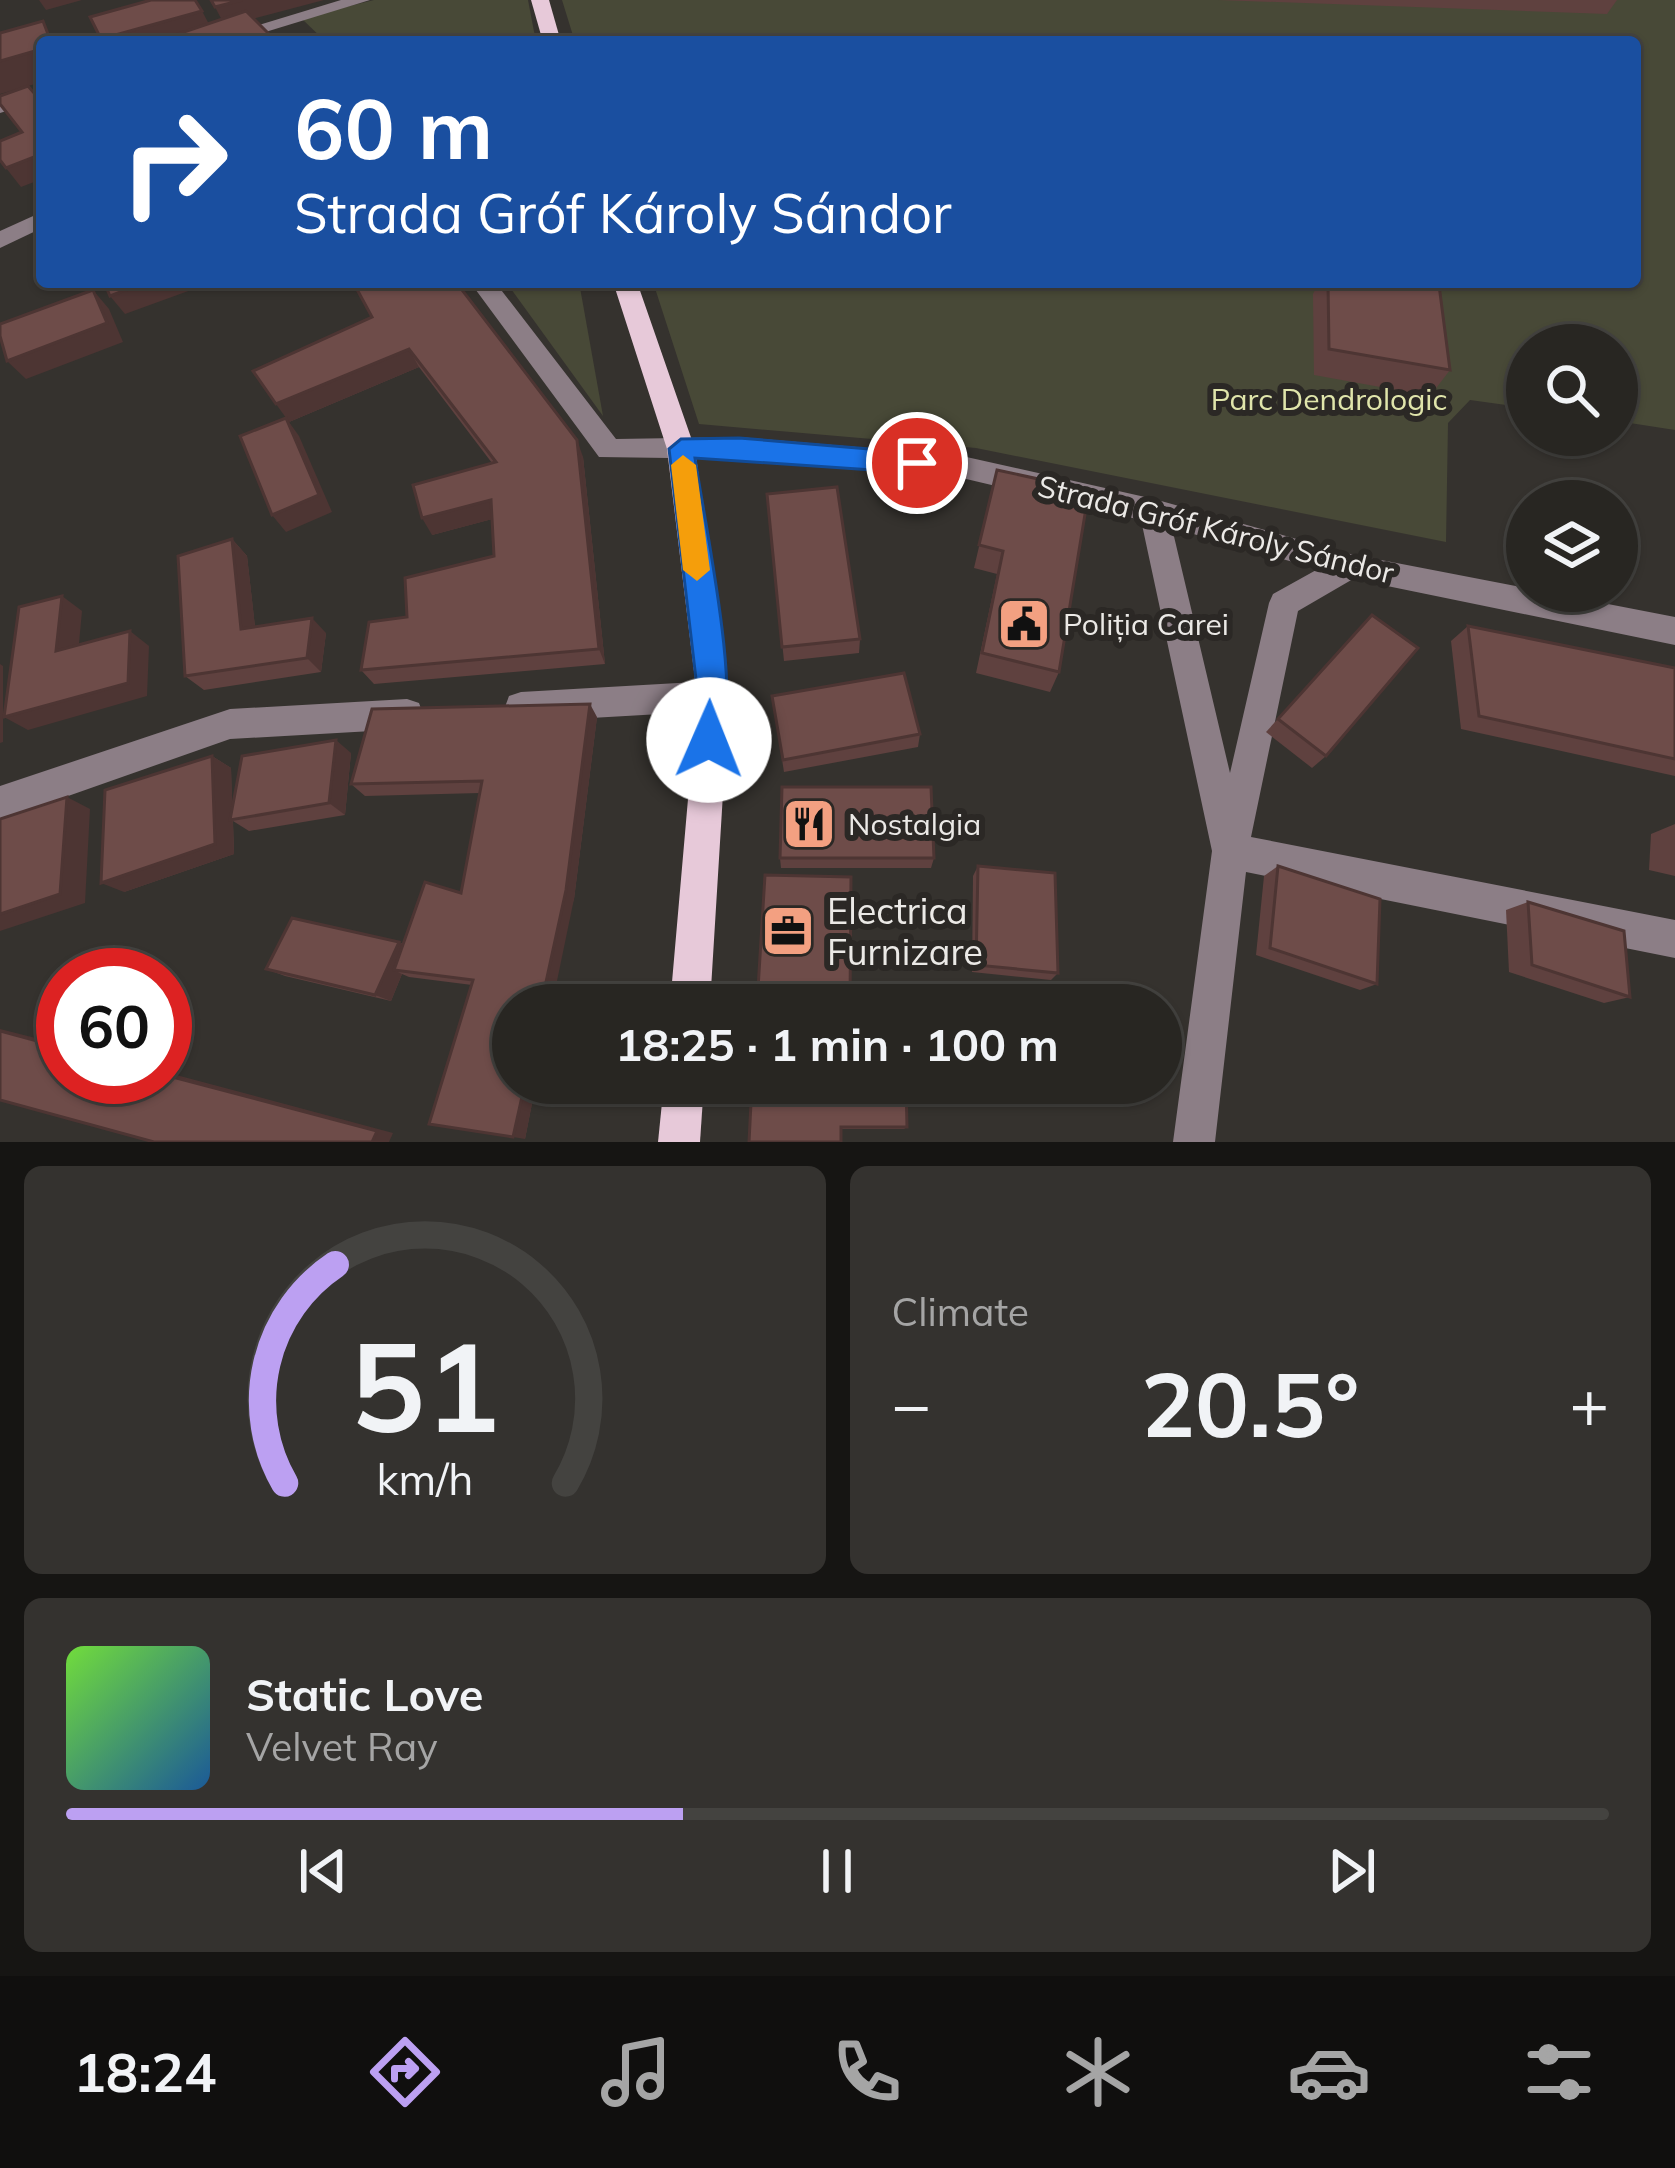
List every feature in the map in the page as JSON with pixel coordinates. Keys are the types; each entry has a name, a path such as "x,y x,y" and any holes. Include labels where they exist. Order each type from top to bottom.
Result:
{"main road":[{"path":"540,0 550,36"},
{"path":"627,288 681,449 712,696 691,984"},
{"path":"679,1142 682,1104"}],"street":[{"path":"232,36 362,0"},
{"path":"275,23 288,36"},
{"path":"0,107 36,96"},
{"path":"0,242 36,222"},
{"name":"Strada Gróf Károly Sándor","path":"487,288 609,450 739,448 962,467 1154,511 1350,566 1675,631"},
{"path":"1154,511 1230,851"},
{"path":"1194,1142 1230,851 1284,603 1350,566"},
{"path":"483,709 712,696"},
{"path":"0,803 230,724 437,712"},
{"path":"1230,851 1675,939"}],"green space":[{"path":"374,0 528,0 535,36 320,36 301,18"},
{"name":"Parc Dendrologic","path":"562,0 1675,0 1675,430 1638,424 1638,324 1506,324 1506,405 1470,400 1448,423 1446,542 976,448 699,424 655,288 1641,288 1641,36 573,36"},
{"path":"510,288 580,288 603,416"}],"building":[{"path":"151,0 195,0 202,11 112,36 100,36 90,17"},
{"path":"211,0 242,0 215,7"},
{"path":"246,11 271,36 172,36"},
{"path":"43,21 49,36 36,36 36,51 0,61 0,33"},
{"path":"28,86 36,95 36,156 6,168 0,160 0,141 22,132 0,104 0,96"},
{"path":"107,288 131,288 110,296"},
{"path":"356,288 461,288 577,440 599,649 361,670 369,622 407,617 405,578 494,556 491,500 422,518 413,485 496,462 409,349 276,404 253,371 372,317"},
{"path":"1328,288 1439,288 1450,370 1329,349"},
{"path":"93,290 107,323 7,361 0,324"},
{"path":"286,418 319,495 272,515 240,436"},
{"name":"Poliția Carei","path":"997,470 1089,490 1059,672 982,653 1003,551 979,545"},
{"path":"837,487 860,639 782,647 767,494"},
{"path":"232,539 241,629 312,618 307,658 185,676 178,556"},
{"path":"62,596 56,651 130,631 128,683 4,717 19,607"},
{"path":"1372,615 1418,648 1326,756 1278,719"},
{"path":"1468,626 1675,668 1675,759 1479,716"},
{"path":"904,673 920,734 783,760 772,696"},
{"path":"590,704 566,890 546,984 492,984 492,1104 520,1104 513,1137 429,1124 473,980 394,970 425,882 461,893 482,781 351,784 372,709"},
{"path":"336,740 329,803 230,820 242,756"},
{"path":"212,756 215,844 101,883 105,790"},
{"path":"782,787 931,787 934,858 780,858"},
{"path":"67,797 60,894 0,914 0,819"},
{"path":"978,866 1055,873 1058,973 976,965"},
{"path":"1278,866 1380,899 1377,984 1270,948"},
{"path":"765,875 851,877 850,984 758,984"},
{"path":"1528,902 1624,931 1630,997 1532,965"},
{"path":"292,918 399,942 375,995 266,969"},
{"path":"0,1031 36,1041 36,1104 192,1104 192,1082 377,1131 372,1142 154,1142 0,1100"},
{"path":"751,1104 906,1104 907,1127 841,1127 841,1142 749,1142"}],"slow traffic":[{"path":"683,465 697,570"}],"place":[{"name":"Poliția Carei","path":"1024,624"},
{"name":"Nostalgia","path":"809,824"},
{"name":"Electrica Furnizare","path":"788,931"}],"route":[{"path":"709,740 712,696 681,449 739,448 917,463"}]}
